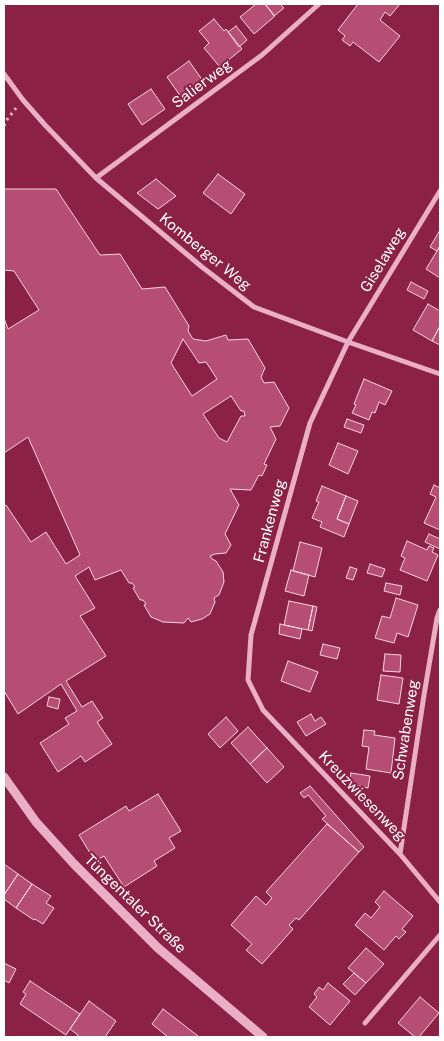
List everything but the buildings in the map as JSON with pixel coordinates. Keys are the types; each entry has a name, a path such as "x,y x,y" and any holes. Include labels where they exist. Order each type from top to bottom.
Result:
{"street":[{"name":"Salierweg","path":"96,178 262,55 319,4"},
{"name":"Komberger Weg","path":"4,74 45,126 96,178 202,268 254,307 440,374"},
{"name":"Giselaweg","path":"348,342 440,191"},
{"name":"Frankenweg","path":"264,710 248,680 251,635 310,423 348,342"},
{"name":"Schwabenweg","path":"400,854 424,695 440,610"},
{"name":"Kreuzwiesenweg","path":"264,710 400,854 440,902"},
{"name":"Tüngentaler Straße","path":"4,777 36,822 80,870 158,948 263,1037"},
{"path":"365,1023 440,935"}],"path":[{"path":"4,126 23,100"}]}
